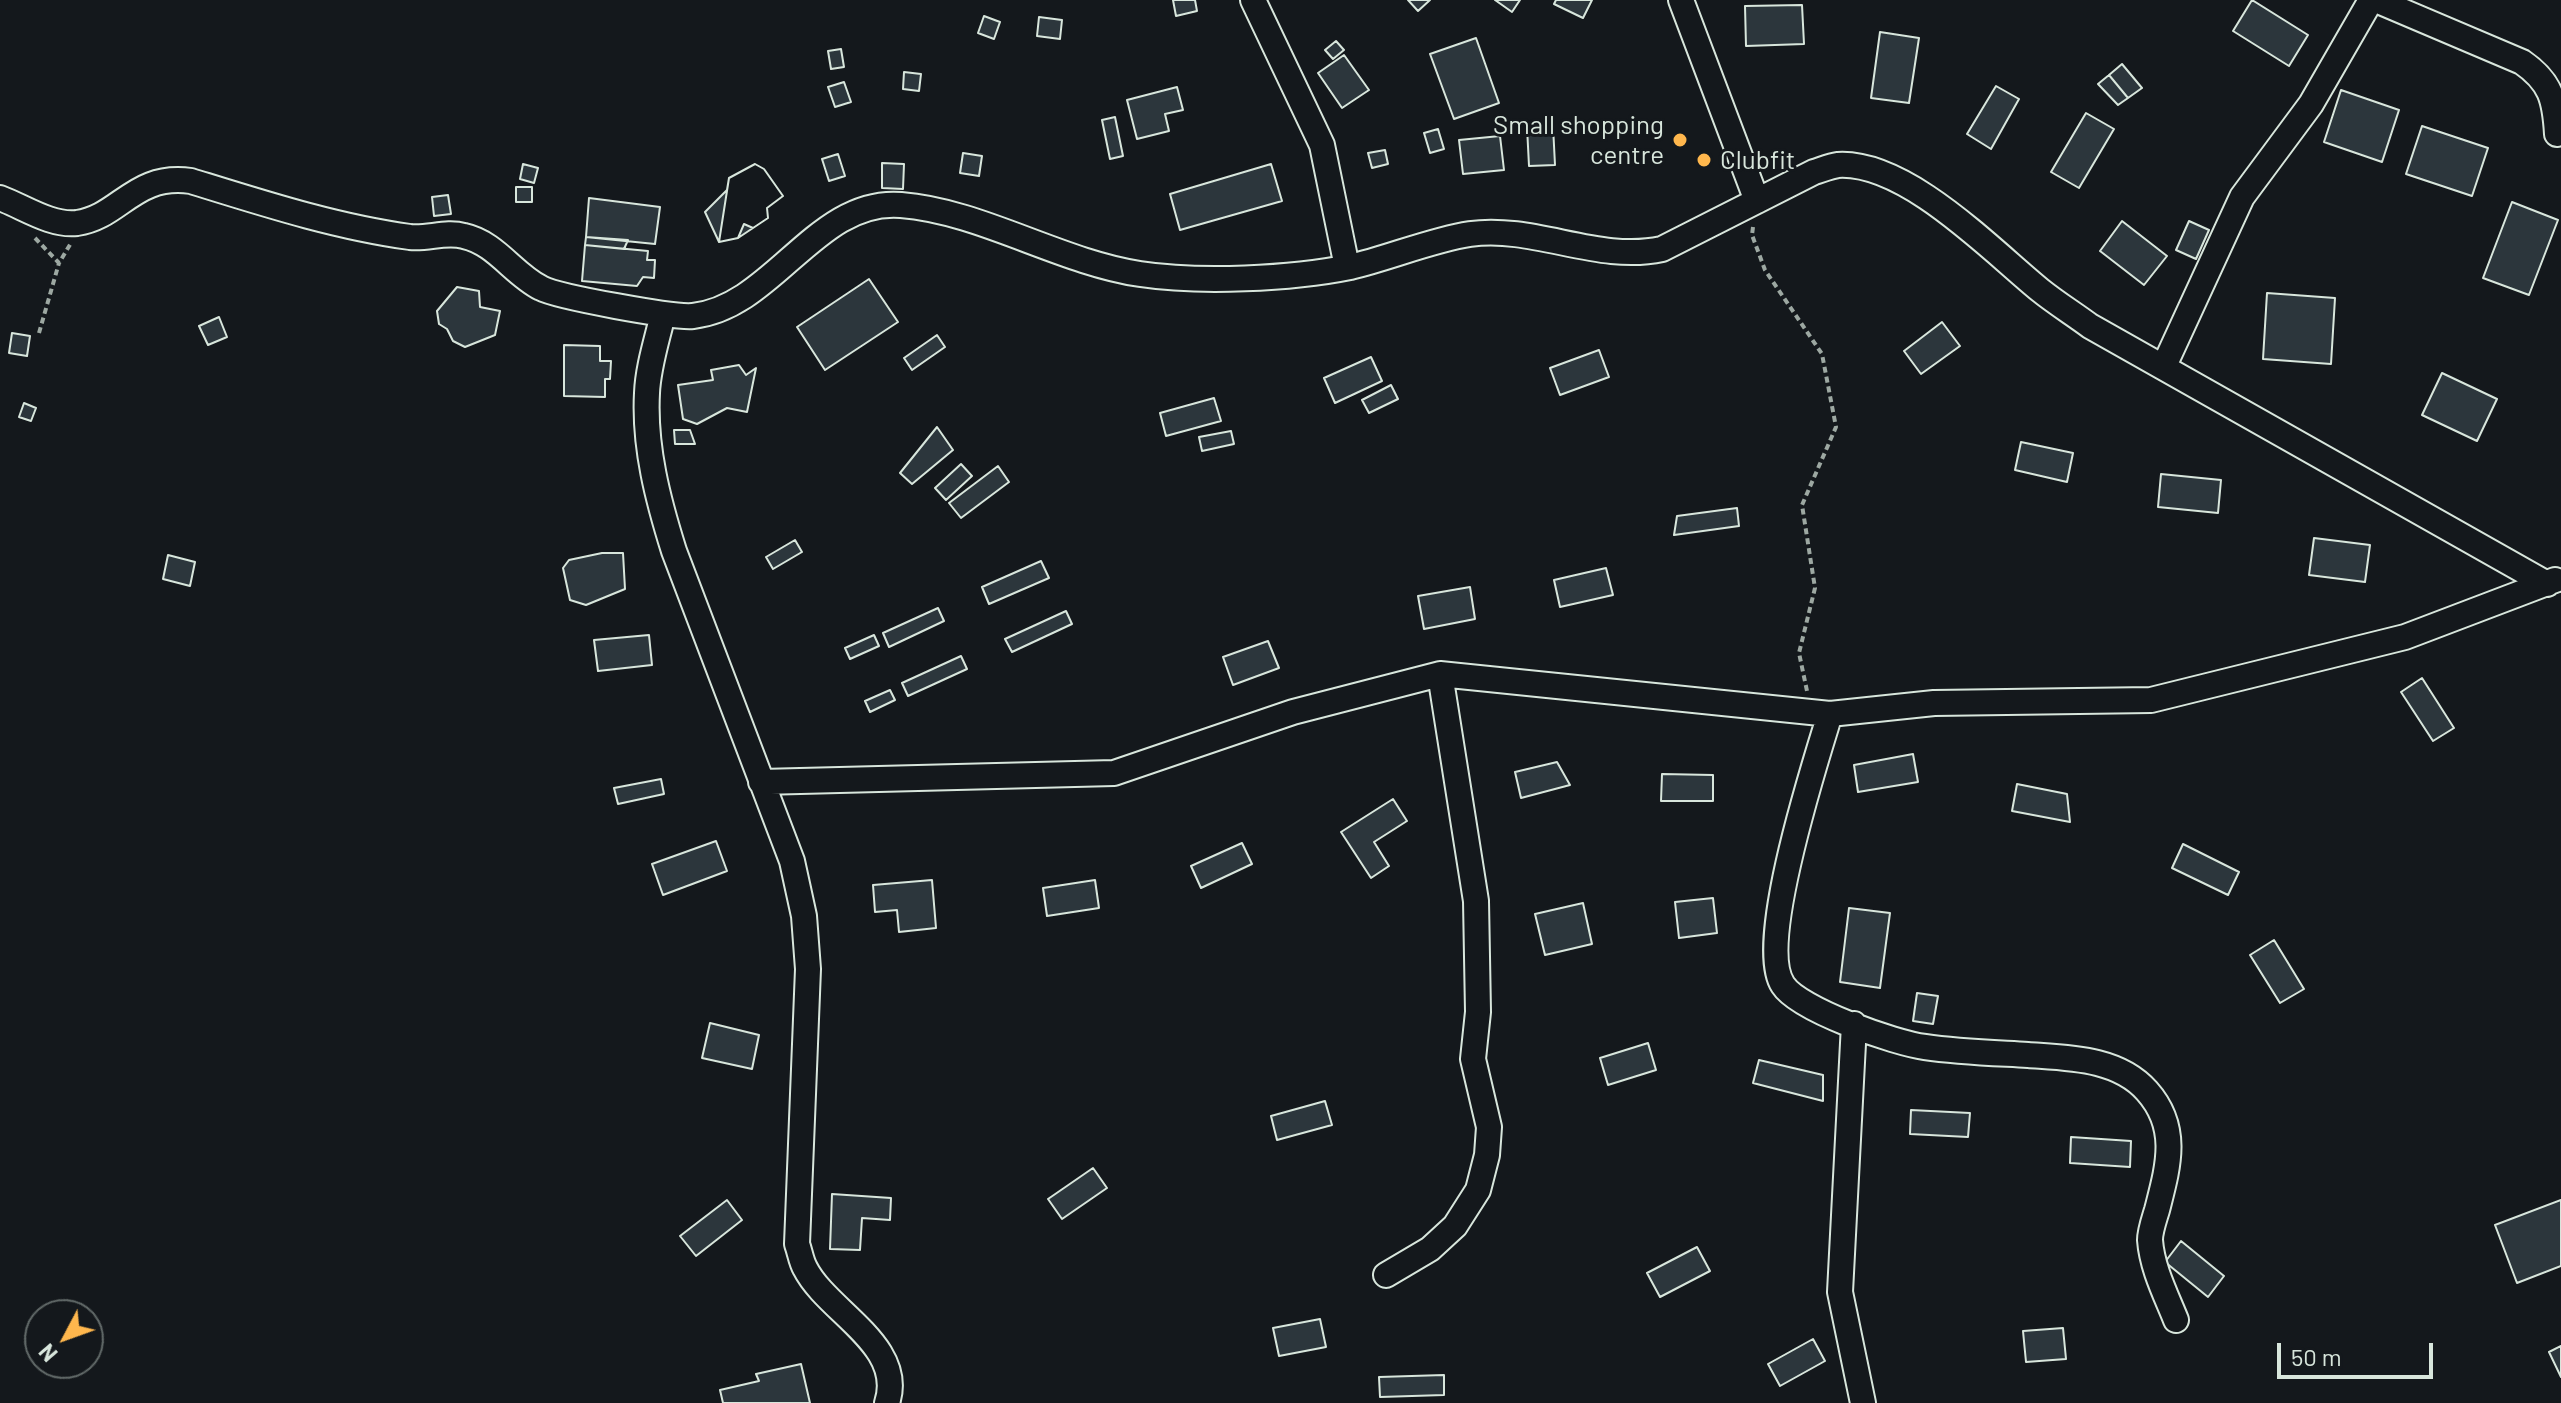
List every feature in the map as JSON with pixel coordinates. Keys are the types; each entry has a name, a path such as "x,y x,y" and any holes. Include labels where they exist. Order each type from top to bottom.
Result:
{"street":[{"path":"1253,0 1322,145 1347,267"},
{"path":"1681,0 1757,201"},
{"path":"2164,366 2242,197 2311,104 2373,0 2522,62 2539,74 2552,91 2557,134"},
{"path":"0,198 59,222 76,223 90,219 152,184 171,178 191,181 337,222 399,235 465,236 484,244 540,287 663,314 691,317 717,311 740,298 846,217 870,207 899,205 933,211 1106,267 1140,274 1173,278 1284,275 1347,267 1469,234 1499,234 1635,255 1662,249 1814,172 1838,165 1867,170 1907,187 1948,212 2041,291 2090,326 2554,581"},
{"path":"663,314 647,391 650,454 658,500 674,551 792,861 804,916 808,969 797,1244 805,1269 873,1345 888,1368 887,1403"},
{"path":"761,782 1114,773 1293,712 1440,674 1821,713 1934,703 2151,700 2405,637 2554,581"},
{"path":"1386,1275 1430,1249 1455,1226 1478,1190 1487,1155 1489,1127 1473,1059 1478,1012 1476,901 1440,674"},
{"path":"1821,713 1785,874 1776,964 1781,984 1794,998 1818,1012 1921,1047 2099,1063 2127,1073 2164,1117 2170,1140 2170,1162 2150,1237 2155,1268 2176,1320"},
{"path":"1854,1024 1840,1292 1863,1403"}],"path":[{"path":"1757,201 1752,235 1765,270 1822,354 1836,427 1802,505 1815,588 1799,653 1821,713"},
{"path":"39,333 59,263"}],"building":[{"path":"1173,0 1195,0 1197,11 1176,16"},
{"path":"1408,0 1430,0 1418,11"},
{"path":"1495,0 1520,0 1512,12"},
{"path":"1556,0 1592,0 1583,18 1554,4"},
{"path":"2252,0 2308,35 2289,66 2233,31"},
{"path":"1802,5 1804,44 1746,46 1745,6"},
{"path":"984,16 1000,22 994,39 978,33"},
{"path":"1039,17 1062,20 1060,39 1037,36"},
{"path":"1880,32 1919,38 1909,103 1871,98"},
{"path":"1476,38 1499,103 1454,119 1430,54"},
{"path":"1336,41 1344,50 1333,59 1325,50"},
{"path":"841,49 844,67 831,69 828,51"},
{"path":"1344,55 1369,90 1342,108 1318,73"},
{"path":"2122,64 2142,88 2128,98 2109,75"},
{"path":"904,72 921,74 919,91 903,89"},
{"path":"2109,75 2128,98 2118,105 2098,84"},
{"path":"844,82 851,102 835,107 828,87"},
{"path":"1996,86 2019,99 1991,149 1967,134"},
{"path":"1177,87 1183,110 1165,114 1169,131 1137,139 1127,100"},
{"path":"2341,90 2399,110 2382,162 2324,142"},
{"path":"2086,113 2114,129 2079,188 2051,172"},
{"path":"1115,117 1123,156 1110,159 1102,120"},
{"path":"1553,126 1555,165 1529,166 1527,127"},
{"path":"2422,126 2488,148 2472,196 2406,174"},
{"path":"1438,129 1444,149 1430,153 1424,133"},
{"path":"1500,136 1504,170 1463,174 1459,140"},
{"path":"1385,150 1388,164 1372,168 1368,153"},
{"path":"963,153 982,156 979,176 960,173"},
{"path":"838,154 845,176 829,181 822,159"},
{"path":"882,163 904,164 903,189 882,188"},
{"path":"523,164 538,168 534,183 520,179"},
{"path":"755,164 764,169 783,196 767,208 768,218 753,228 744,224 738,238 719,242 729,178"},
{"path":"755,164 764,169 783,196 767,208 768,218 738,238 719,242 705,212 727,190 729,178"},
{"path":"1271,164 1282,201 1180,230 1170,194"},
{"path":"516,187 532,187 532,202 516,202"},
{"path":"448,195 451,214 434,216 432,197"},
{"path":"589,198 660,207 655,244 586,237"},
{"path":"2512,202 2558,220 2529,295 2483,278"},
{"path":"2122,221 2167,256 2144,285 2100,251"},
{"path":"2189,221 2209,230 2196,259 2176,250"},
{"path":"586,237 628,240 624,249 585,245"},
{"path":"585,245 648,251 647,260 655,260 654,278 643,277 637,286 582,281"},
{"path":"869,279 898,322 825,370 797,327"},
{"path":"457,287 479,291 480,307 500,311 495,335 465,347 453,341 447,329 439,324 437,311"},
{"path":"2267,293 2335,298 2331,364 2263,359"},
{"path":"219,317 227,337 208,345 199,326"},
{"path":"1942,322 1960,346 1921,374 1904,351"},
{"path":"12,333 30,336 27,356 9,353"},
{"path":"937,335 945,347 912,370 904,358"},
{"path":"564,345 600,346 600,361 611,361 610,379 605,379 605,397 564,396"},
{"path":"1599,350 1609,377 1560,395 1550,368"},
{"path":"1371,357 1382,381 1335,403 1324,378"},
{"path":"739,365 746,375 756,368 747,412 727,408 697,424 683,419 678,385 713,380 711,370"},
{"path":"2442,373 2497,399 2477,441 2422,415"},
{"path":"1391,385 1398,399 1369,413 1362,400"},
{"path":"1214,398 1221,421 1166,436 1160,413"},
{"path":"24,403 36,408 31,421 19,417"},
{"path":"937,427 953,450 912,484 900,473"},
{"path":"674,430 690,430 695,444 675,444"},
{"path":"1231,431 1234,444 1202,451 1199,437"},
{"path":"2021,442 2073,453 2067,482 2015,470"},
{"path":"961,464 972,476 946,500 935,488"},
{"path":"998,466 1009,482 961,518 949,503"},
{"path":"2161,474 2221,480 2218,513 2158,507"},
{"path":"1737,508 1739,526 1674,535 1677,516"},
{"path":"2314,538 2370,545 2365,582 2309,575"},
{"path":"795,540 802,552 773,569 766,557"},
{"path":"602,553 623,553 625,589 586,605 570,600 563,568 569,560"},
{"path":"168,555 195,562 190,586 163,579"},
{"path":"1041,561 1049,578 989,604 982,587"},
{"path":"1606,568 1613,595 1560,607 1554,580"},
{"path":"1470,587 1475,619 1424,629 1418,596"},
{"path":"938,608 944,621 889,647 883,633"},
{"path":"1066,611 1072,624 1012,652 1005,639"},
{"path":"649,635 652,665 598,671 594,640"},
{"path":"874,635 879,646 850,659 845,648"},
{"path":"1268,641 1279,668 1233,685 1223,657"},
{"path":"961,656 967,669 908,696 902,683"},
{"path":"2422,678 2454,728 2433,741 2401,692"},
{"path":"890,690 895,700 870,712 865,701"},
{"path":"1913,754 1918,782 1858,792 1854,765"},
{"path":"1557,762 1570,785 1521,798 1515,772"},
{"path":"1662,774 1713,775 1713,801 1661,801"},
{"path":"661,779 664,794 618,804 614,788"},
{"path":"2017,784 2067,794 2070,822 2012,811"},
{"path":"1393,799 1407,821 1374,842 1389,866 1371,878 1341,832"},
{"path":"716,841 727,871 663,895 652,864"},
{"path":"1242,843 1252,864 1201,888 1191,866"},
{"path":"2183,844 2239,872 2228,895 2172,868"},
{"path":"932,880 936,928 899,932 897,910 875,912 873,885"},
{"path":"1095,880 1099,908 1047,916 1043,888"},
{"path":"1713,898 1717,933 1679,938 1675,902"},
{"path":"1583,903 1592,944 1545,955 1535,914"},
{"path":"1849,908 1890,913 1880,988 1840,982"},
{"path":"2274,940 2304,989 2280,1003 2250,955"},
{"path":"1917,993 1938,996 1933,1024 1913,1021"},
{"path":"710,1023 759,1035 752,1069 702,1058"},
{"path":"1648,1043 1656,1070 1608,1085 1600,1058"},
{"path":"1759,1060 1823,1075 1823,1101 1753,1083"},
{"path":"1325,1101 1332,1125 1277,1140 1271,1116"},
{"path":"1911,1110 1970,1113 1968,1137 1910,1134"},
{"path":"2071,1137 2131,1141 2130,1167 2070,1163"},
{"path":"1093,1168 1107,1188 1062,1219 1048,1199"},
{"path":"832,1194 891,1198 890,1220 862,1218 860,1250 830,1249"},
{"path":"727,1200 742,1220 696,1256 680,1236"},
{"path":"2561,1200 2561,1266 2517,1283 2495,1225"},
{"path":"2181,1241 2224,1276 2208,1297 2165,1262"},
{"path":"1697,1247 1710,1271 1660,1297 1647,1273"},
{"path":"1320,1319 1326,1347 1279,1356 1273,1328"},
{"path":"2063,1328 2066,1359 2026,1362 2023,1331"},
{"path":"1813,1339 1825,1361 1780,1386 1768,1364"},
{"path":"2561,1346 2561,1377 2549,1352"},
{"path":"801,1364 810,1403 723,1403 720,1390 759,1381 756,1374"},
{"path":"1444,1375 1444,1395 1380,1397 1379,1377"}],"place":[{"name":"Small shopping centre","path":"1680,140"},
{"name":"Clubfit","path":"1704,160"}]}
